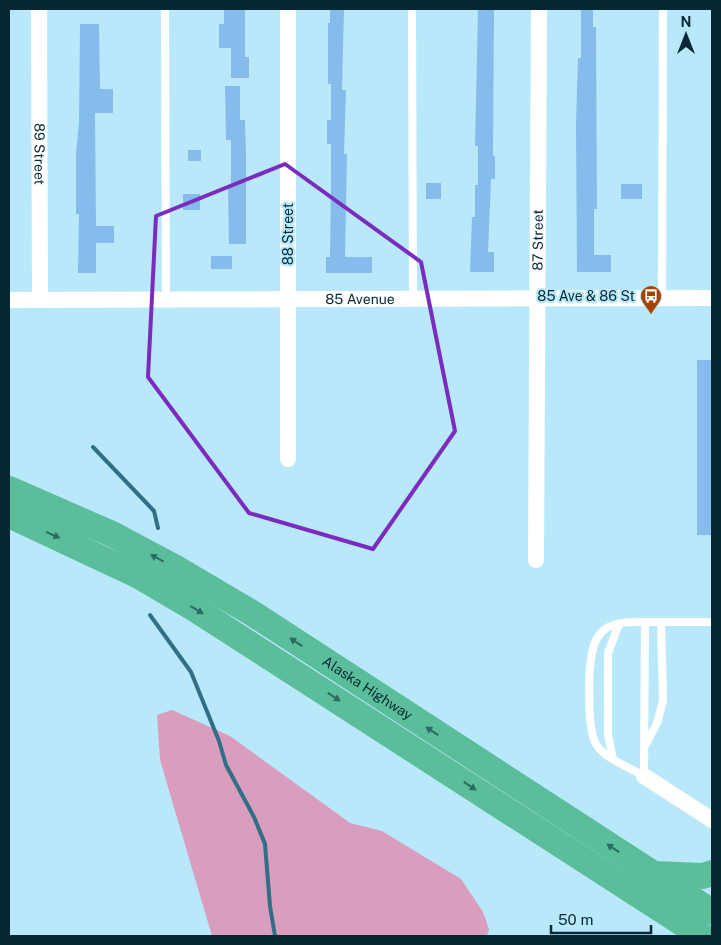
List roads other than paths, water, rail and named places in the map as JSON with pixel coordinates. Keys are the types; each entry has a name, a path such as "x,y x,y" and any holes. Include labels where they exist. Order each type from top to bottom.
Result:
{"highway":[{"name":"Alaska Highway","path":"9,490 112,534 244,609 712,912"},
{"name":"Alaska Highway","path":"9,515 139,576 195,609 697,935"},
{"path":"654,874 703,876 712,873"}],"street":[{"name":"89 Street","path":"39,9 40,300"},
{"name":"88 Street","path":"288,9 288,459"},
{"name":"87 Street","path":"536,560 539,9"},
{"name":"85 Avenue","path":"9,300 712,298"},
{"path":"644,776 712,820"}],"lane":[{"path":"165,9 166,299"},
{"path":"412,9 413,298"},
{"path":"662,298 663,9"},
{"path":"645,622 644,776 603,753 592,735 590,702 592,650 596,640 604,630 618,624 645,622 712,622"},
{"path":"644,749 657,723 663,701 661,622"},
{"path":"614,759 608,735 608,653 618,624"}],"waterway":[{"path":"93,447 154,511 158,528"},
{"path":"150,615 191,672 219,741 226,765 254,817 265,844 270,906 275,936"}],"place":[{"name":"85 Ave & 86 St","path":"651,315"}]}
